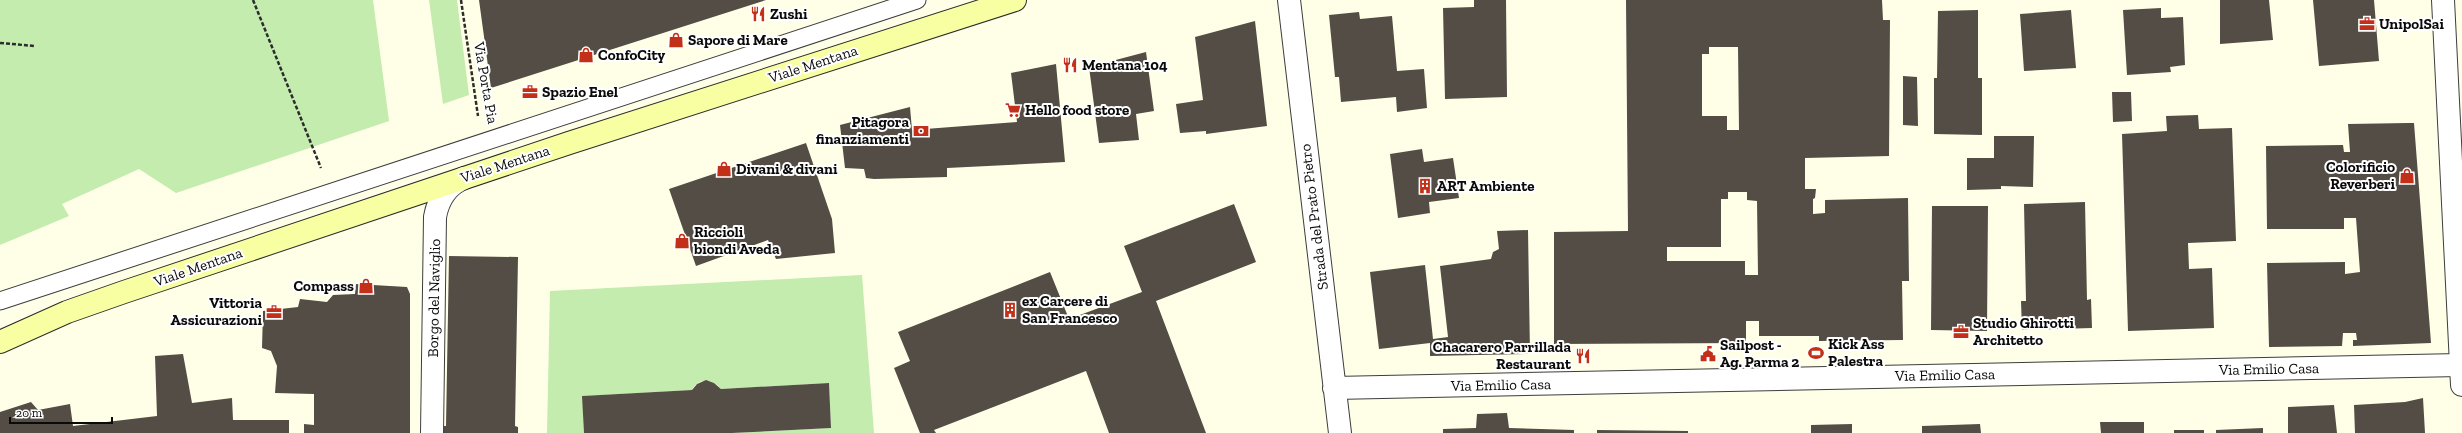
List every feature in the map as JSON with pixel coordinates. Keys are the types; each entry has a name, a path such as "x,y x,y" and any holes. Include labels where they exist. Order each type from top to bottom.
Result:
{"main road":[{"name":"Viale Mentana","path":"0,342 96,302 467,177 1015,0"}],"street":[{"name":"Strada del Prato Pietro","path":"1289,0 1340,433"},
{"path":"2443,0 2461,375"},
{"name":"Borgo del Naviglio","path":"432,433 435,217 438,203 446,192 455,183 467,177"},
{"name":"Via Emilio Casa","path":"1334,388 2461,375"}],"lane":[{"name":"Viale Mentana","path":"0,301 486,142 711,66 917,0"}],"path":[{"path":"253,0 321,168"},
{"name":"Via Porta Pia","path":"461,0 478,116 486,142"},
{"path":"0,43 35,46"}],"green space":[{"path":"0,0 373,0 389,121 176,193 139,169 62,204 69,216 0,245"},
{"path":"429,0 457,0 469,95 443,104"},
{"path":"862,275 874,433 732,433 831,428 829,383 721,389 710,381 702,381 692,390 583,396 584,433 547,433 550,291"}],"building":[{"path":"479,0 766,0 491,88"},
{"path":"1474,0 1506,0 1507,97 1445,99 1443,8 1474,7"},
{"path":"1626,0 1882,0 1883,20 1890,20 1889,156 1805,158 1805,189 1816,189 1815,198 1813,199 1813,214 1825,213 1825,200 1908,198 1909,281 1902,281 1903,340 1819,341 1819,336 1759,336 1759,321 1746,321 1746,343 1554,344 1554,232 1628,231","holes":["1709,47 1738,47 1739,130 1727,130 1727,116 1702,116 1702,54 1709,54","1728,192 1747,192 1747,200 1757,201 1758,275 1745,275 1745,261 1667,261 1667,247 1721,247 1721,199 1728,199"]},
{"path":"2220,0 2269,0 2273,40 2220,44"},
{"path":"2313,0 2374,0 2379,61 2319,66"},
{"path":"2161,8 2161,18 2183,17 2185,65 2170,67 2171,72 2127,75 2123,10"},
{"path":"1978,10 1978,78 1982,78 1982,135 1934,134 1934,78 1937,78 1938,11"},
{"path":"2071,10 2076,68 2024,71 2020,14"},
{"path":"1359,12 1360,19 1392,16 1397,71 1424,69 1427,108 1397,112 1396,97 1341,102 1339,77 1335,77 1329,15"},
{"path":"1255,21 1267,126 1206,134 1206,131 1180,133 1176,104 1203,100 1195,37"},
{"path":"1146,52 1154,111 1136,114 1139,140 1099,143 1089,67"},
{"path":"1056,64 1065,162 947,168 947,177 874,179 866,178 864,169 845,168 840,125 910,107 912,130 1017,122 1011,73"},
{"path":"1903,76 1917,77 1918,126 1903,125"},
{"path":"2112,92 2131,92 2132,121 2113,122"},
{"path":"2198,115 2199,129 2232,128 2236,241 2188,243 2189,269 2212,268 2214,328 2128,331 2122,134 2167,131 2166,116"},
{"path":"2414,123 2431,343 2353,346 2353,340 2357,340 2356,333 2343,333 2342,346 2269,347 2267,263 2345,262 2345,274 2360,272 2356,218 2344,218 2344,229 2267,229 2266,146 2343,145 2344,152 2350,152 2348,124"},
{"path":"1994,136 2034,136 2033,187 2001,186 2001,189 1967,190 1967,158 1994,158"},
{"path":"806,143 832,219 835,253 776,259 768,240 696,266 669,189"},
{"name":"ART Ambiente","path":"1422,149 1424,162 1453,158 1459,198 1429,202 1430,213 1398,218 1390,154"},
{"path":"2085,202 2087,300 2091,299 2092,328 2022,330 2021,301 2026,301 2024,204"},
{"name":"ex Carcere di San Francesco","path":"1234,204 1256,262 1156,301 1206,433 1109,433 1086,371 934,430 936,433 920,433 894,368 910,361 898,332 1050,272 1069,319 1142,292 1124,246"},
{"path":"1932,206 1988,206 1987,331 1931,330"},
{"path":"1528,230 1530,354 1430,356 1430,343 1379,349 1370,272 1425,265 1433,339 1448,337 1440,266 1491,259 1493,252 1499,249 1497,231"},
{"path":"449,256 518,257 515,426 518,427 518,433 444,433 444,426 446,426"},
{"path":"356,284 407,287 410,294 410,433 304,433 304,424 314,425 314,394 275,393 277,366 271,351 262,348 263,311 298,307 300,299 327,302 333,295 355,294"},
{"path":"183,354 192,403 232,398 233,420 289,420 289,433 0,433 0,412 31,402 38,410 70,404 73,426 157,416 155,356"},
{"path":"706,380 714,383 721,389 829,383 831,428 732,433 584,433 582,396 692,390 697,384"},
{"path":"2423,398 2425,433 2355,433 2354,405 2405,402"},
{"path":"2334,405 2337,433 2288,433 2288,407"},
{"path":"1507,413 1509,428 1574,430 1574,433 1443,433 1443,429 1476,428 1477,414"},
{"path":"2100,422 2144,422 2144,433 2101,433"},
{"path":"1852,424 1852,433 1811,433 1811,425"},
{"path":"1980,424 1981,433 1922,433 1922,426"},
{"path":"2263,428 2263,433 2216,433 2216,430"},
{"path":"1597,430 1688,431 1688,433 1597,433"},
{"path":"2174,430 2204,430 2204,433 2174,433"}],"place":[{"name":"Zushi","path":"758,14"},
{"name":"UnipolSai","path":"2367,24"},
{"name":"Sapore di Mare","path":"676,40"},
{"name":"ConfoCity","path":"586,55"},
{"name":"Mentana 104","path":"1070,65"},
{"name":"Spazio Enel","path":"530,92"},
{"name":"Hello food store","path":"1013,110"},
{"name":"Pitagora finanziamenti","path":"921,131"},
{"name":"Divani & divani","path":"724,169"},
{"name":"Colorificio Reverberi","path":"2407,176"},
{"name":"ART Ambiente","path":"1425,186"},
{"name":"Riccioli biondi Aveda","path":"682,241"},
{"name":"Compass","path":"366,286"},
{"name":"ex Carcere di San Francesco","path":"1010,310"},
{"name":"Vittoria Assicurazioni","path":"274,312"},
{"name":"Studio Ghirotti Architetto","path":"1961,332"},
{"name":"Kick Ass Palestra","path":"1816,353"},
{"name":"Sailpost - Ag. Parma 2","path":"1708,354"},
{"name":"Chacarero Parrillada Restaurant","path":"1583,356"}]}
